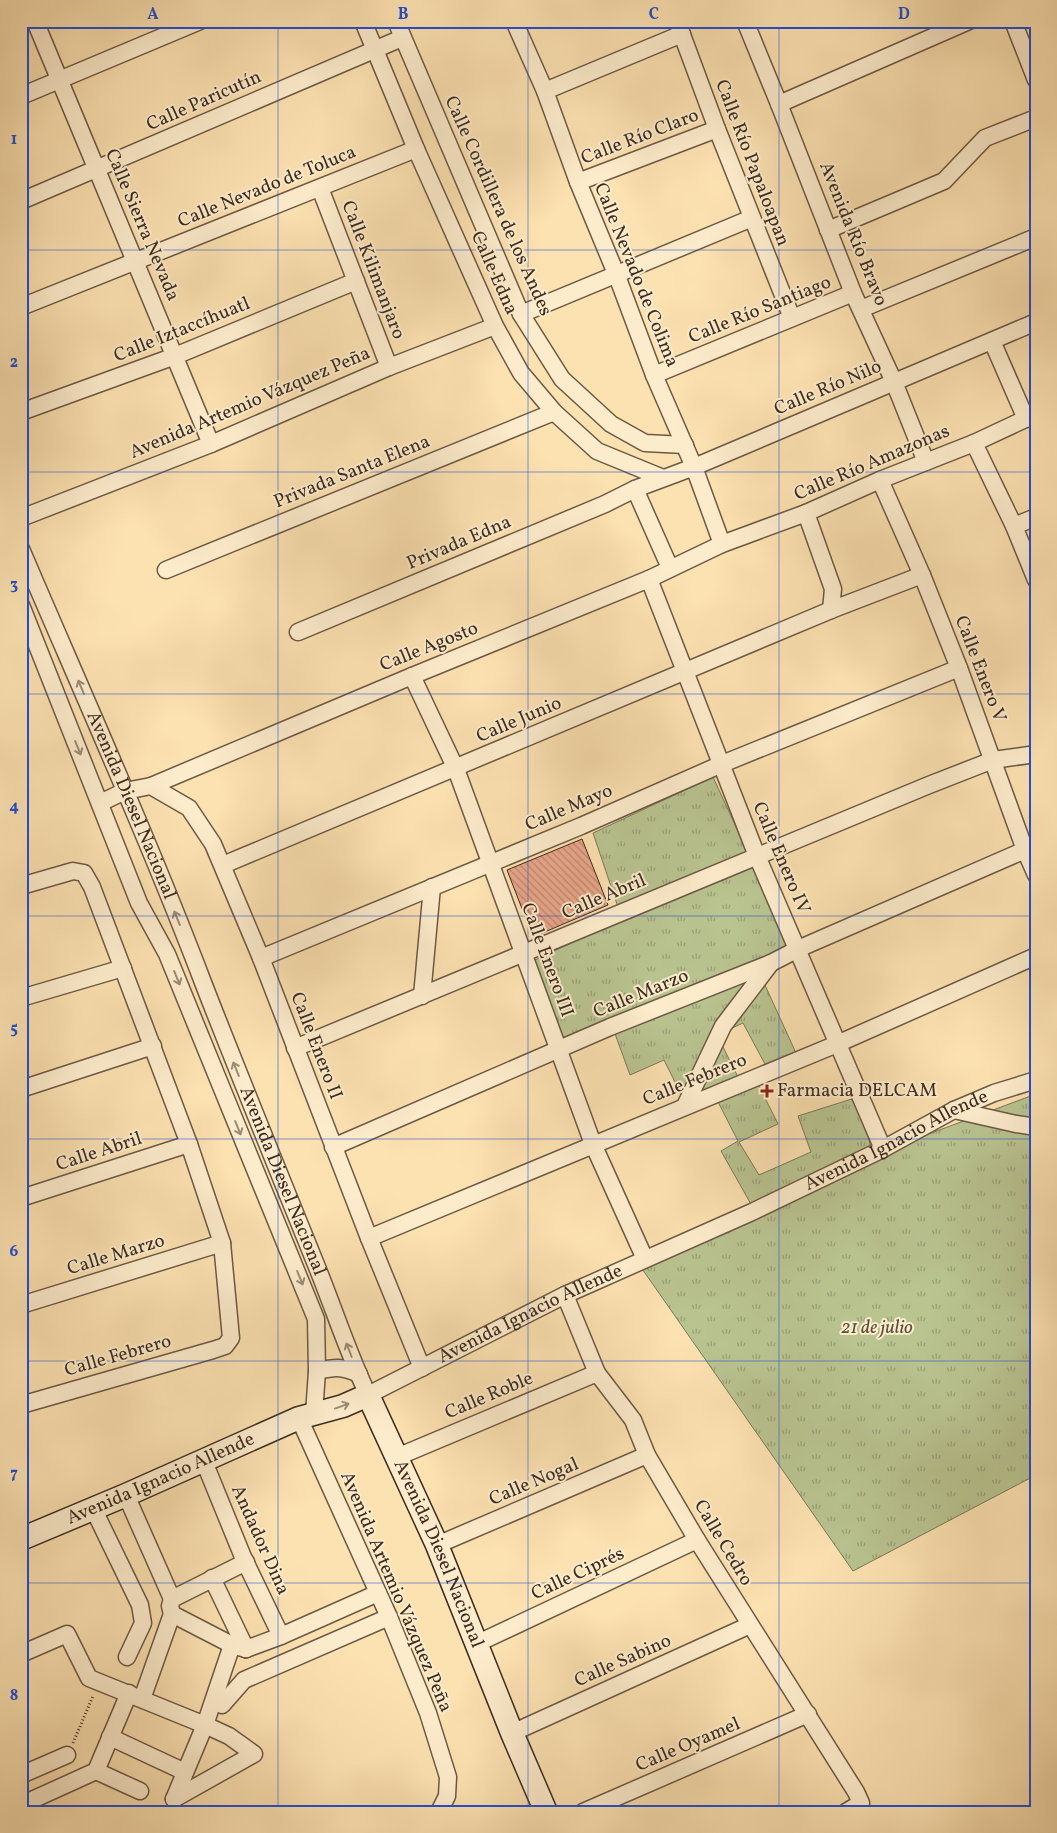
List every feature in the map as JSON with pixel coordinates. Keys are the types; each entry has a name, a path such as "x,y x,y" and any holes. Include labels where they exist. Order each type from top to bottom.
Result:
{"street":[{"name":"Calle Sierra Nevada","path":"35,21 212,444"},
{"path":"21,96 200,21"},
{"name":"Calle Edna","path":"363,21 416,149 495,326 521,373 554,412 597,451 663,478"},
{"name":"Calle Cordillera de los Andes","path":"396,21 521,314 562,379 611,424 645,443 685,445"},
{"name":"Calle Nevado de Colima","path":"514,21 545,91 578,182 617,276 654,375 694,467 722,544"},
{"name":"Avenida Río Bravo","path":"745,21 780,104 853,293 894,382 926,462"},
{"path":"780,104 969,21"},
{"path":"1013,21 1036,80"},
{"path":"545,91 680,28"},
{"name":"Calle Río Papaloapan","path":"680,28 717,129 792,318"},
{"name":"Calle Paricutín","path":"21,201 402,38"},
{"path":"828,230 944,181 984,138 1036,118"},
{"name":"Calle Río Claro","path":"578,182 717,129"},
{"name":"Calle Nevado de Toluca","path":"21,307 416,149"},
{"name":"Calle Kilimanjaro","path":"320,188 389,367"},
{"path":"521,314 617,276 752,218"},
{"path":"861,308 1036,237"},
{"name":"Calle Iztaccíhuatl","path":"21,412 175,356 356,280"},
{"name":"Calle Río Santiago","path":"654,375 853,293"},
{"name":"Calle Río Nilo","path":"635,489 694,467 1036,322"},
{"name":"Avenida Artemio Vázquez Peña","path":"21,518 212,444 389,367 495,326"},
{"path":"992,341 1031,417"},
{"name":"Privada Santa Elena","path":"166,570 554,412"},
{"name":"Calle Río Amazonas","path":"722,544 806,513 880,480 974,443 1031,417"},
{"path":"974,443 1014,526 1036,580"},
{"name":"Calle Enero V","path":"880,480 922,575 959,668 1025,850 1036,875"},
{"path":"635,489 670,568"},
{"name":"Privada Edna","path":"298,632 605,504 635,489"},
{"path":"806,513 833,589 831,610"},
{"path":"1014,526 1036,517"},
{"name":"Calle Agosto","path":"150,786 648,579 722,544"},
{"name":"Avenida Diesel Nacional","path":"21,549 125,791 359,1374 437,1545 512,1733 546,1812"},
{"name":"Calle Junio","path":"223,865 831,610 922,575"},
{"name":"Calle Enero IV","path":"648,579 757,856 883,1149"},
{"name":"Avenida Artemio Vázquez Peña","path":"21,605 139,903 167,954 316,1319 317,1371 307,1416 428,1713 448,1777 447,1796 439,1812"},
{"name":"Calle Mayo","path":"260,958 432,888 722,764 959,668"},
{"name":"Calle Enero III","path":"412,676 456,768 593,1144 645,1259"},
{"name":"Calle Abril","path":"295,1048 929,785 993,760 1036,754"},
{"path":"100,803 125,791 150,786"},
{"name":"Calle Enero II","path":"150,786 189,808 213,844 223,865 422,1368"},
{"name":"Calle Marzo","path":"333,1147 610,1028 771,963 798,949 1025,850"},
{"path":"21,886 73,870 84,873 92,887 189,1144 222,1243"},
{"path":"422,996 432,888"},
{"name":"Calle Febrero","path":"369,1238 837,1044 1036,956"},
{"path":"685,1106 723,1026 771,963"},
{"path":"21,998 123,968"},
{"path":"21,1090 153,1046"},
{"name":"Avenida Ignacio Allende","path":"21,1539 126,1495 203,1459 307,1416 343,1406 565,1295 752,1212 883,1149 954,1110 994,1093 1036,1080"},
{"path":"954,1110 1036,1127"},
{"name":"Calle Abril","path":"21,1198 189,1144"},
{"name":"Calle Marzo","path":"21,1305 222,1243"},
{"name":"Calle Febrero","path":"21,1404 226,1346 230,1338 222,1243"},
{"name":"Calle Cedro","path":"565,1295 597,1373 633,1420 647,1455 697,1540 856,1792 861,1803 846,1812"},
{"path":"317,1371 336,1366 347,1368 359,1374"},
{"name":"Calle Roble","path":"397,1457 597,1373"},
{"name":"Calle Nogal","path":"437,1545 647,1455"},
{"name":"Andador Dina","path":"203,1459 246,1562 281,1636"},
{"path":"126,1495 171,1601 239,1647 281,1636 378,1593"},
{"path":"93,1508 140,1605 143,1622 127,1657"},
{"name":"Calle Ciprés","path":"476,1644 697,1540"},
{"path":"21,1804 96,1771 110,1737 135,1696 171,1601 246,1562"},
{"path":"178,1805 185,1772 196,1742 239,1647 212,1578"},
{"path":"222,1705 244,1680 389,1617"},
{"name":"Calle Sabino","path":"512,1733 750,1625"},
{"path":"21,1654 67,1634 94,1680 229,1736 254,1754 178,1805"},
{"name":"Calle Oyamel","path":"583,1812 808,1714"},
{"path":"110,1737 185,1772"},
{"path":"21,1775 67,1755"},
{"path":"96,1771 140,1791"}],"path":[{"path":"67,1755 94,1680"}],"green space":[{"path":"713,777 791,946 564,1041 535,960 622,919 593,833"},
{"path":"759,972 796,1053 766,1066 743,1023 717,1035 739,1079 683,1098 664,1060 630,1075 614,1031"},
{"path":"756,1080 778,1124 739,1142 759,1175 811,1152 798,1116 858,1097 871,1148 752,1206 721,1151 738,1141 716,1098"},
{"name":"21 de julio","path":"1036,1094 1036,1475 853,1571 638,1263 875,1154"}],"building":[{"path":"582,839 608,905 533,937 507,870"}],"place":[{"name":"Farmacia DELCAM","path":"767,1091"}]}
